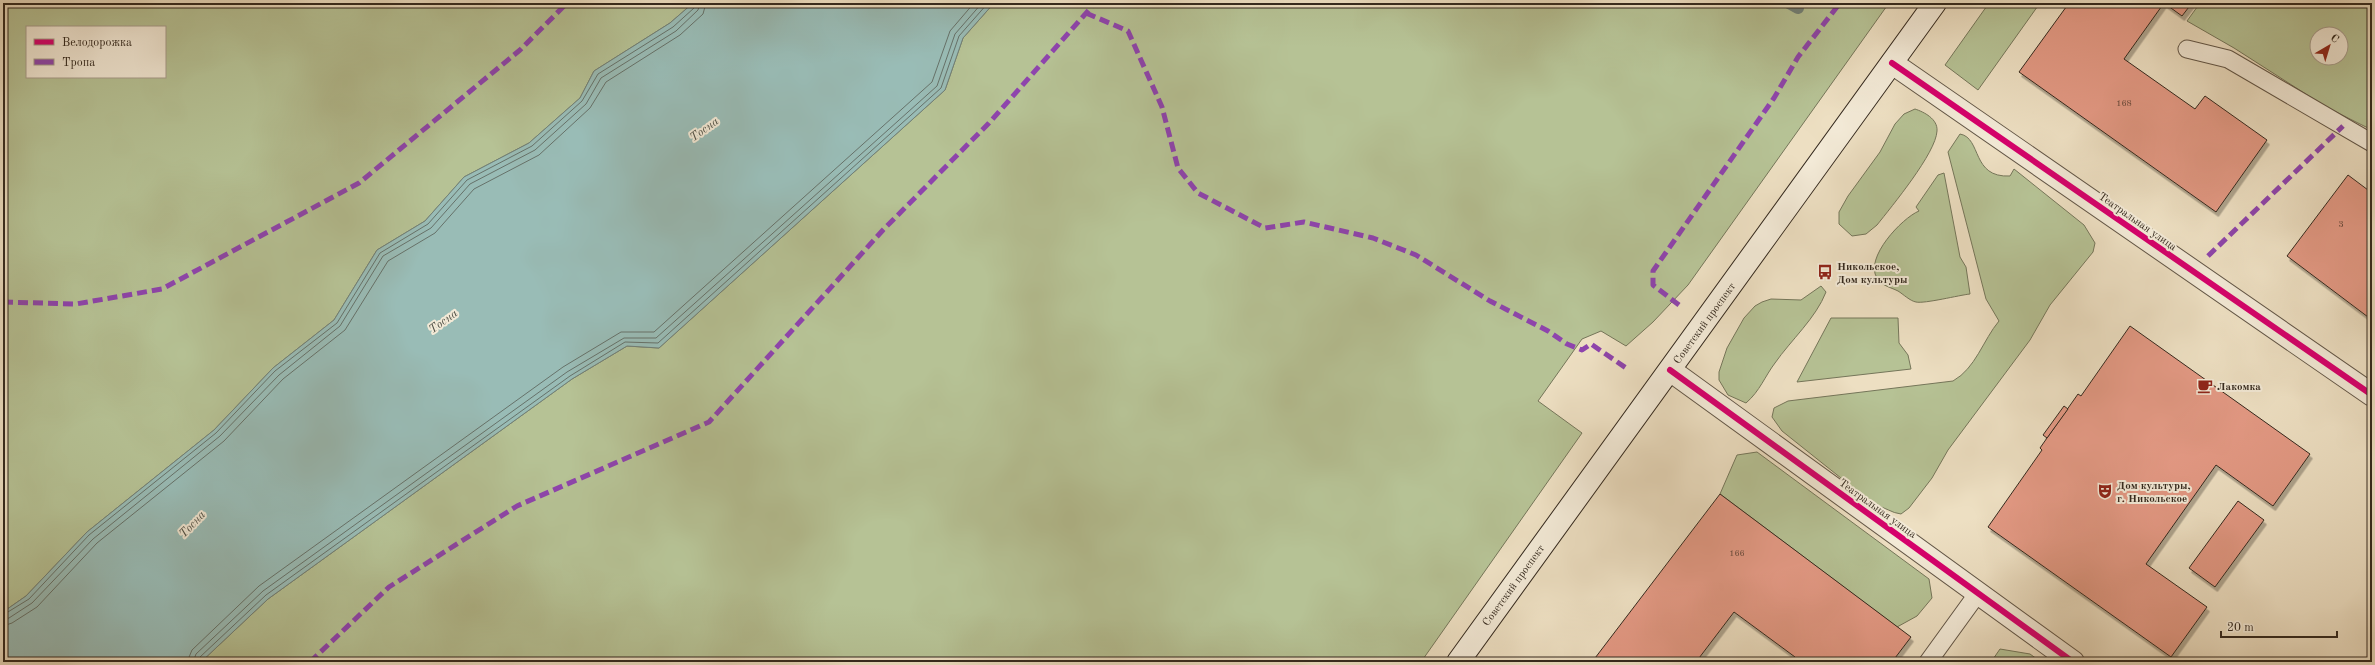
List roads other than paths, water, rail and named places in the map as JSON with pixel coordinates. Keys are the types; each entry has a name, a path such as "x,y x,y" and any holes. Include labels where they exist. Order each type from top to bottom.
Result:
{"street":[{"name":"Советский проспект","path":"1458,662 1935,3"},
{"name":"Театральная улица","path":"1892,63 2372,395"},
{"name":"Театральная улица","path":"1670,370 2073,662"}],"lane":[{"path":"2187,49 2228,59 2372,143"},
{"path":"1928,662 1978,593"}],"water":[{"name":"Тосна","path":"693,3 994,3 963,38 945,90 659,348 627,346 572,379 268,599 201,662 3,662 3,612 26,596 87,532 214,430 273,368 334,320 377,250 425,221 464,177 529,143 580,98 594,71 670,23"}],"waterway":[{"path":"1789,3 1798,8"}],"place":[{"name":"Никольское, Дом культуры","path":"1825,272"},
{"name":"Лакомка","path":"2205,386"},
{"name":"Дом культуры, г. Никольское","path":"2105,491"}]}
